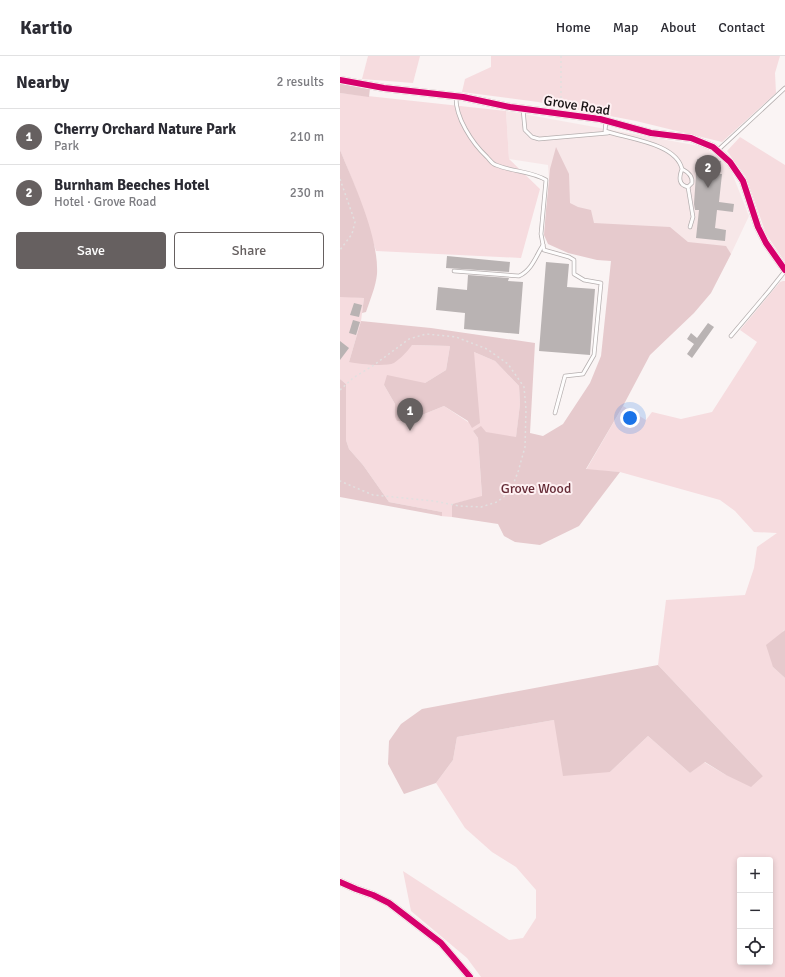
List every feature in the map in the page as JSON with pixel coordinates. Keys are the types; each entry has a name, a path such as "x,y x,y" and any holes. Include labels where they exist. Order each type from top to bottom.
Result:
{"street":[{"name":"Grove Road","path":"340,80 384,88 456,96 510,108 561,113 606,121 651,133 691,138 713,147 730,162 743,180 758,228 766,243 785,270"},
{"path":"340,882 389,903 441,943 470,977"}],"lane":[{"path":"717,151 785,88"},
{"path":"456,96 456,101 463,123 475,145 494,165 537,175 546,180 541,234 544,250 569,257 574,260 574,274 584,280 601,283 594,355 583,374 565,376 555,413"},
{"path":"523,109 525,130 532,137 539,139 611,133"},
{"path":"606,121 605,131 665,148 674,154 681,162 681,184 688,187"},
{"path":"682,169 688,173 692,180 690,186 688,187 693,217 690,227"},
{"path":"454,271 519,276 525,273 532,266 543,245"},
{"path":"731,336 769,292 785,270"}],"path":[{"path":"561,56 561,113"},
{"path":"340,179 355,222 352,234 340,250"},
{"path":"340,390 353,378 374,365 409,339 426,334 456,338 487,349 508,364 524,387 526,409 525,446 518,472 510,492 497,502 481,507 474,507 373,495 340,480"}],"shaded area":[{"path":"368,56 420,56 413,83 362,79"},
{"path":"491,56 780,56 775,73 776,93 722,142 636,121 538,102 462,92 465,79 491,67"},
{"path":"340,93 506,111 509,159 540,189 521,258 376,251 355,187 340,150"},
{"path":"506,111 705,147 730,168 749,216 718,278 553,237 548,165 509,159"},
{"path":"740,137 785,165 785,262 766,234 746,177 727,151"},
{"path":"785,281 785,630 783,631 773,667 785,678 785,977 481,977 467,958 411,911 403,871 509,940 523,938 536,918 536,890 516,867 492,852 465,828 436,783 453,760 457,737 554,720 610,772 648,736 690,773 704,762 726,775 763,776 658,665 666,600 745,595 754,568 757,547 777,533 754,532 735,511 720,500 620,472 586,470 623,406 646,420 652,412 681,419 712,412 757,342 740,330 780,282"},
{"path":"341,296 364,298 361,321 349,362 412,345 450,346 446,370 425,383 384,385 395,404 395,417 407,421 444,406 468,422 474,352 495,361 519,386 520,404 516,438 473,431 478,438 482,497 452,504 452,517 440,516 442,512 389,502 363,465 349,449 346,440 346,384 340,379"}],"green space":[{"path":"340,83 370,88 369,97 340,93"},
{"name":"Grove Wood","path":"556,147 569,174 570,203 578,207 591,210 594,223 670,227 688,242 726,246 731,254 711,293 694,313 650,355 623,406 586,469 620,472 579,526 540,545 515,542 504,536 498,524 452,517 452,504 482,496 478,438 473,431 481,426 486,432 516,437 520,404 519,386 495,361 474,352 480,423 472,428 468,421 444,406 407,421 397,421 395,417 395,404 384,385 387,375 425,383 446,370 450,346 412,345 394,363 385,365 349,362 361,321 431,328 535,343 530,433 543,436 563,424 590,383 601,356 611,261 597,260 568,253 548,244 544,235 546,210 550,169"},
{"path":"340,150 370,227 377,259 377,274 374,288 366,312 362,313 364,298 340,297"},
{"path":"340,379 346,384 346,440 349,449 363,465 389,502 442,512 442,516 340,497"},
{"path":"785,630 785,678 773,667 766,645"},
{"path":"658,665 763,776 751,787 726,775 705,762 690,773 648,736 610,772 563,776 554,720 457,737 453,760 436,783 404,794 388,764 389,741 401,724 422,709"}],"building":[{"path":"697,159 721,161 719,174 722,174 719,202 734,204 733,212 717,210 715,228 726,230 725,241 696,238 699,210 695,210 694,204"},
{"path":"447,256 510,262 509,272 446,268"},
{"path":"546,262 569,264 567,287 595,289 590,355 539,351"},
{"path":"468,275 509,278 508,281 523,282 519,334 464,329 465,313 436,310 438,287 467,290"},
{"path":"354,303 362,305 359,317 350,315"},
{"path":"353,320 360,322 356,335 349,333"},
{"path":"708,323 714,327 692,358 687,354 694,344 687,339 691,333 697,338"},
{"path":"340,341 349,348 340,360"}],"cycle path":[{"path":"340,80 384,88 463,97 510,107 600,119 651,133 691,138 713,147 730,162 743,181 758,227 766,243 785,270"},
{"path":"340,882 389,903 441,943 470,977"}],"place":[{"name":"Burnham Beeches Hotel","path":"708,188"},
{"name":"Cherry Orchard Nature Park","path":"410,431"}]}
